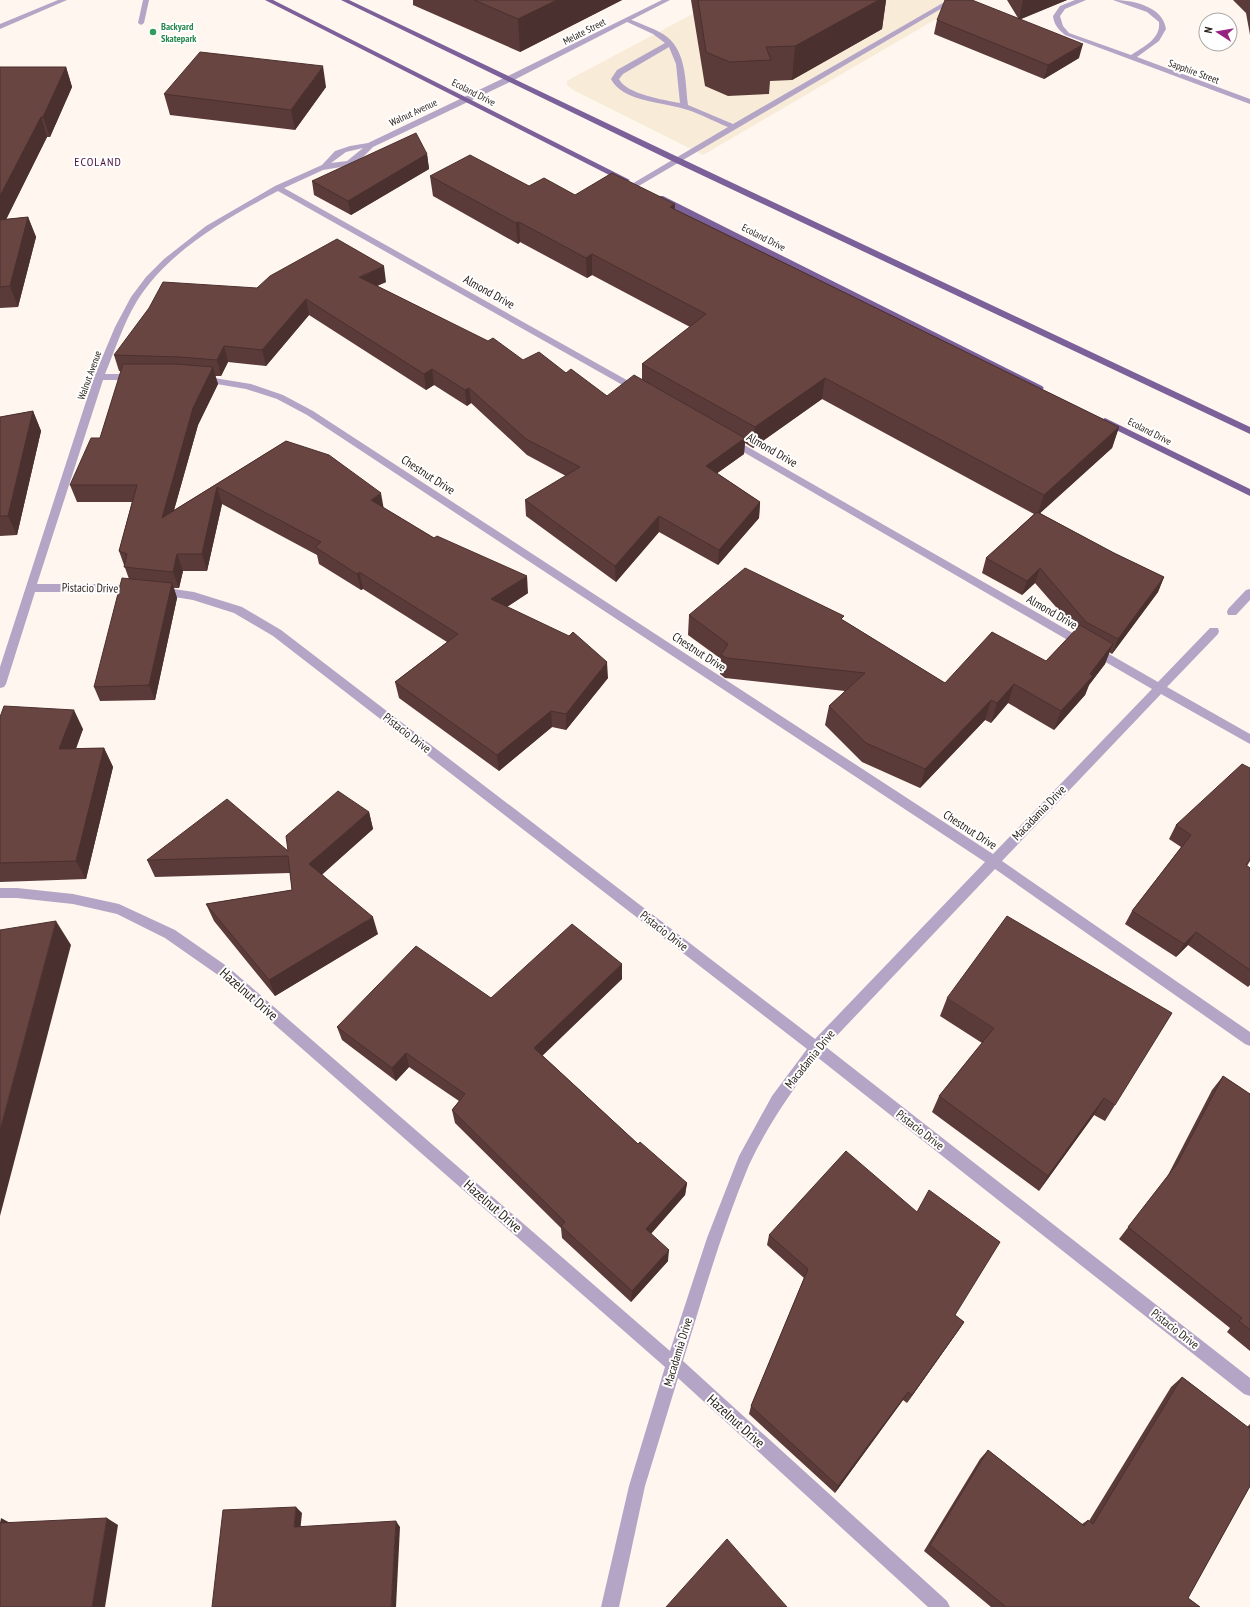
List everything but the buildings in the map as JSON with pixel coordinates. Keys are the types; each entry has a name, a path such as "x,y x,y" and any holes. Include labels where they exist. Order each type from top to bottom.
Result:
{"main road":[{"name":"Ecoland Drive","path":"268,0 638,187"},
{"path":"344,0 677,160 1250,431"},
{"name":"Ecoland Drive","path":"656,195 1045,391"},
{"name":"Ecoland Drive","path":"1094,415 1250,494"}],"street":[{"path":"0,27 64,0"},
{"path":"141,23 146,0"},
{"name":"Melate Street","path":"466,100 667,0"},
{"path":"638,187 677,160 953,0"},
{"name":"Sapphire Street","path":"1083,0 1072,3 1059,11 1056,17 1056,22 1060,28 1073,37 1250,102"},
{"path":"1116,0 1132,3 1147,10 1159,18 1163,24 1162,31 1158,38 1131,58"},
{"path":"627,20 659,35 670,42 677,52 684,106"},
{"path":"670,42 620,72 615,79 618,85 646,99 684,106 733,127"},
{"name":"Walnut Avenue","path":"324,166 330,157 349,148 370,145 466,100"},
{"name":"Walnut Avenue","path":"0,684 99,377 118,329 134,299 156,272 191,241 231,214 278,188 324,166 343,164 362,155 370,145"},
{"name":"Almond Drive","path":"278,188 650,396"},
{"path":"99,377 145,377"},
{"name":"Chestnut Drive","path":"190,378 248,386 280,397 310,414 993,861 1250,1040"},
{"name":"Almond Drive","path":"725,438 1250,740"},
{"name":"Pistacio Drive","path":"31,588 103,588 154,591 194,596 238,610 277,633 816,1048 1250,1388"},
{"path":"1232,612 1250,593"},
{"name":"Macadamia Drive","path":"610,1607 637,1486 714,1238 744,1161 777,1101 816,1048 1214,631"},
{"name":"Hazelnut Drive","path":"0,893 17,893 74,899 119,909 176,938 223,970 674,1364 941,1607"}],"shaded area":[{"path":"719,0 969,0 703,155 573,90 567,85 567,81 572,78"}],"place":[{"name":"Backyard Skatepark","path":"153,32"}],"district":[{"name":"ECOLAND","path":"98,162"}]}
